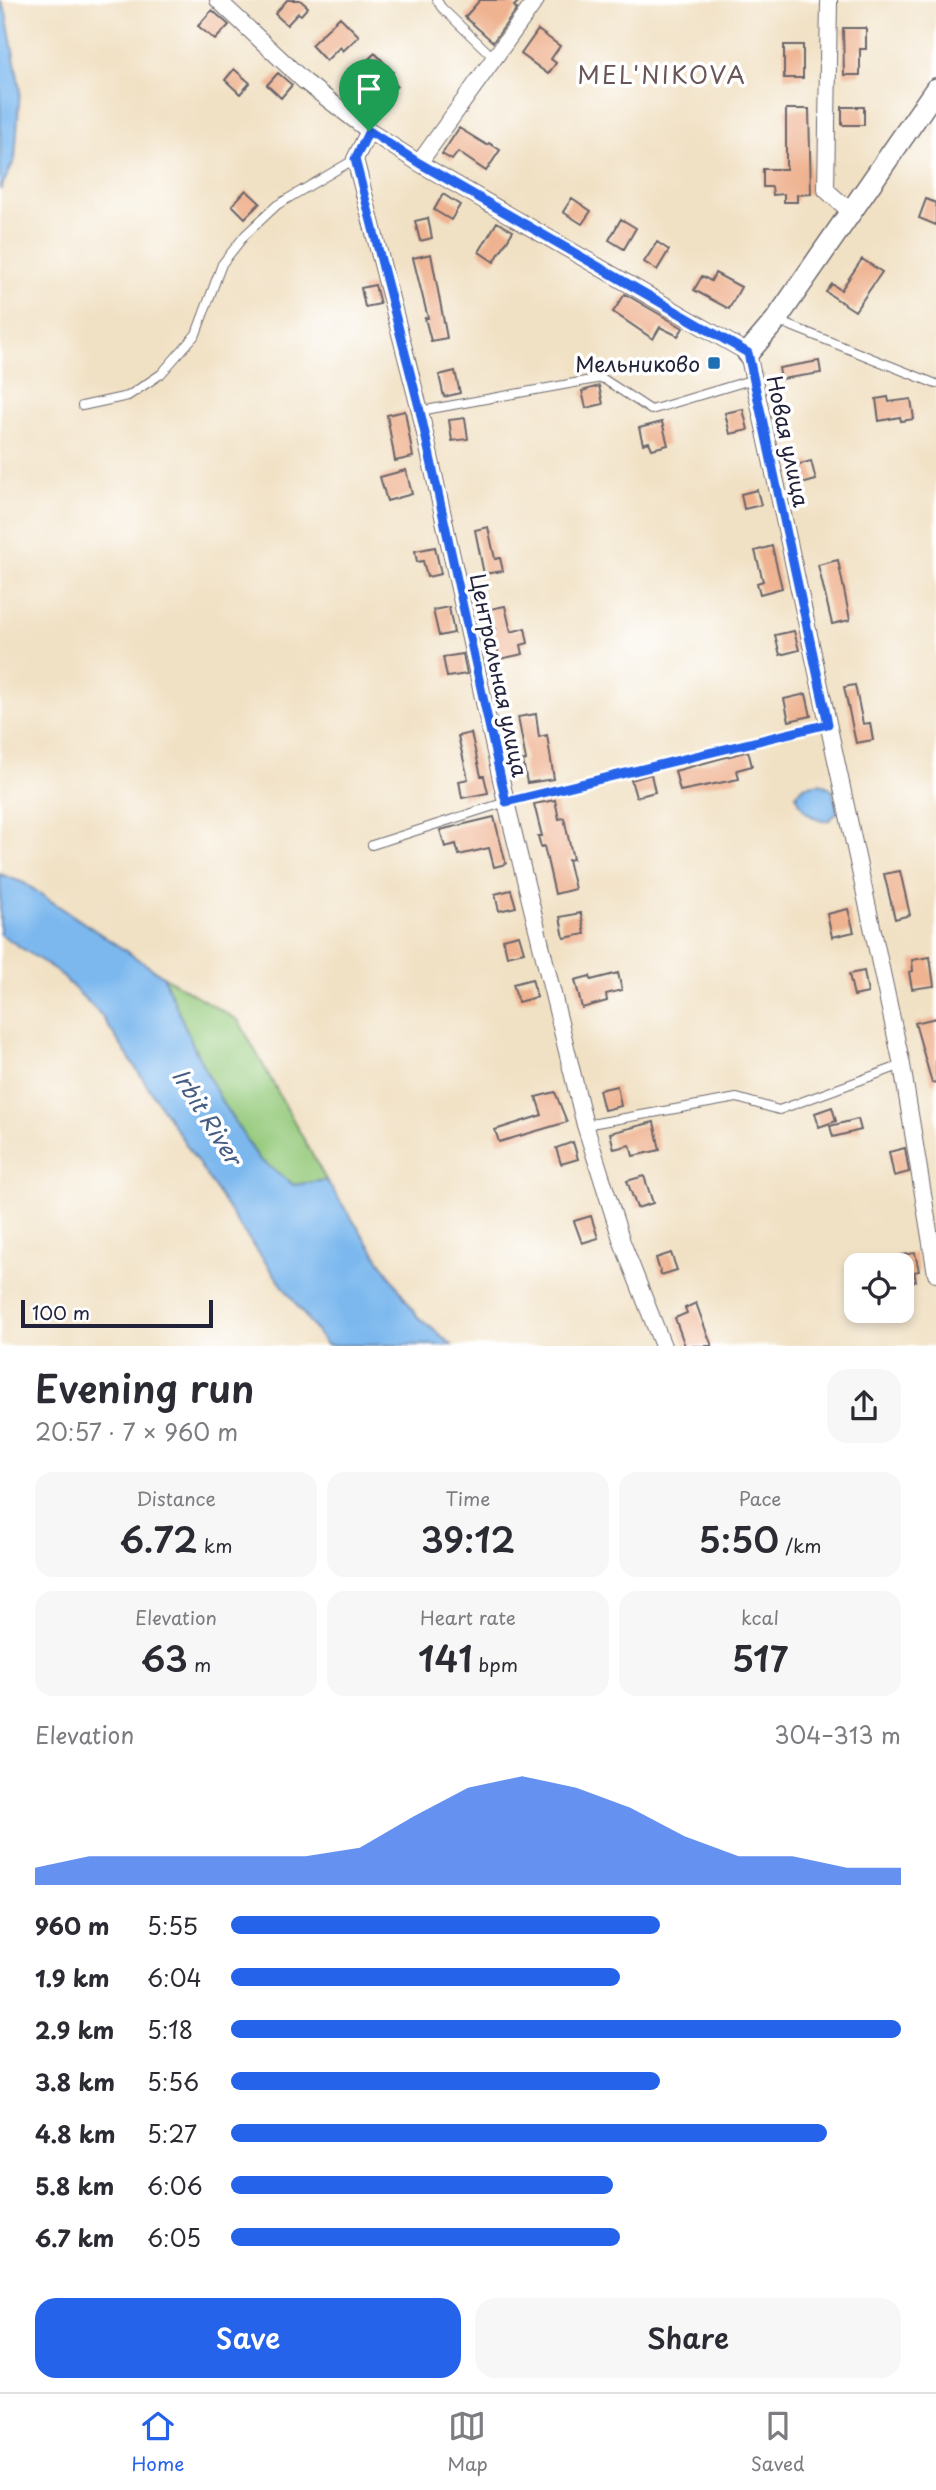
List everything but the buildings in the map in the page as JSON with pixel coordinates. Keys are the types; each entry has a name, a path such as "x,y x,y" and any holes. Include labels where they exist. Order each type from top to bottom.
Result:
{"street":[{"path":"218,0 304,81 369,131 419,163 536,0"},
{"path":"829,0 825,190 851,212"},
{"path":"748,353 776,320 936,89"},
{"path":"355,159 369,131"},
{"name":"Центральная улица","path":"355,159 420,411 506,802 585,1125 622,1242 663,1346"},
{"name":"Новая улица","path":"419,163 748,353 902,1065 936,1274"}],"lane":[{"path":"437,0 494,58"},
{"path":"82,406 128,396 161,374 196,334 222,264 244,235 277,205 355,159"},
{"path":"776,320 936,384"},
{"path":"420,411 602,378 651,410 754,379"},
{"path":"372,845 506,802 828,724"},
{"path":"585,1125 737,1098 779,1110 902,1065"}],"green space":[{"path":"163,976 239,1021 326,1180 294,1185 259,1159 223,1104 196,1052"}],"water":[{"path":"0,0 6,12 20,89 15,159 0,190"},
{"path":"820,783 832,789 838,812 828,821 808,814 796,795 804,786"},
{"name":"Irbit River","path":"0,874 24,883 163,976 196,1052 223,1104 259,1159 294,1185 326,1180 417,1316 452,1345 326,1345 242,1230 101,1015 57,971 0,934"}],"place":[{"name":"Мельниково","path":"714,363"}],"district":[{"name":"MEL'NIKOVA","path":"662,74"}],"route":[{"path":"369,131 419,163 748,353 828,724 506,802 420,411 355,159 369,131"}]}
